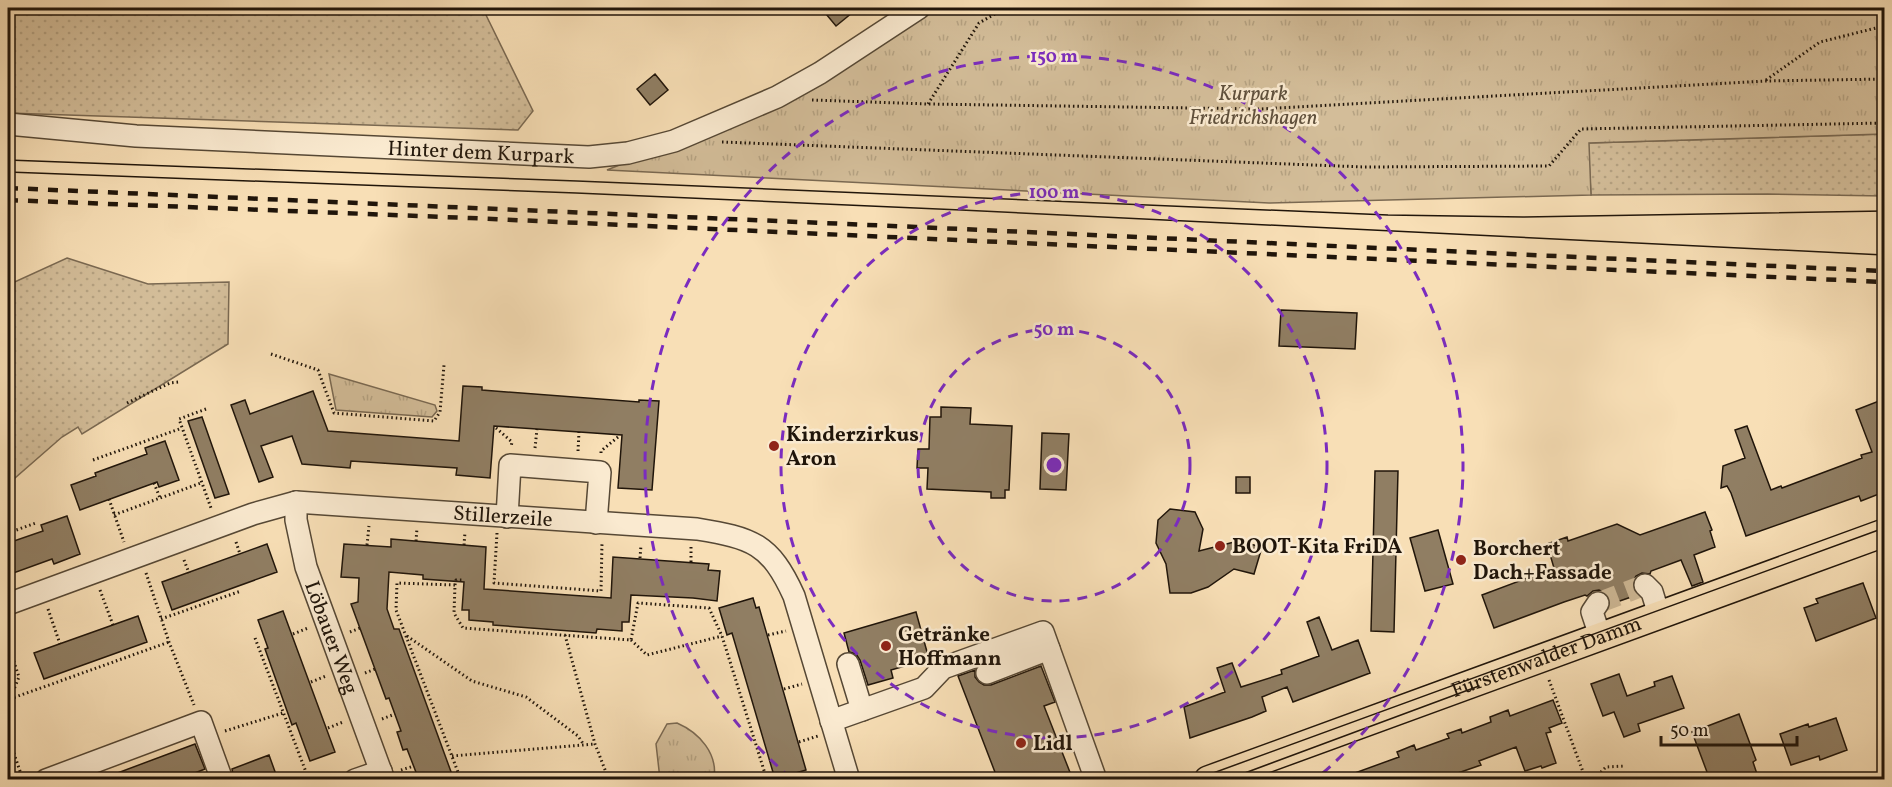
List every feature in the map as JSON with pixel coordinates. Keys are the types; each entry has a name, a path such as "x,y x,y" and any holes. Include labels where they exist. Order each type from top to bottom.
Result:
{"main road":[{"name":"Fürstenwalder Damm","path":"1208,780 1884,532"}],"street":[{"name":"Hinter dem Kurpark","path":"8,124 136,136 589,157 628,153 674,141 777,97 820,73 919,8"},
{"path":"502,517 510,465 600,472 600,523"},
{"name":"Stillerzeile","path":"8,604 253,514 296,502 697,529 719,533 751,541 771,556 786,578 794,596 849,780"},
{"name":"Löbauer Weg","path":"296,502 296,520 306,567 382,775 355,780"},
{"path":"1645,585 1652,592 1659,615"},
{"path":"1598,603 1592,612 1600,636"},
{"path":"831,721 924,688 944,668 1043,632 1096,780"},
{"path":"987,673 1049,650"},
{"path":"848,664 862,710"},
{"path":"46,780 204,730 222,780"}],"path":[{"path":"928,104 979,23 1005,8"},
{"path":"1876,8 1884,10"},
{"path":"1765,81 1820,42 1884,26"},
{"path":"777,97 928,104 1260,109 1765,81 1884,79"},
{"path":"722,142 1365,167 1549,166 1581,129 1884,123"},
{"path":"271,354 318,370 334,413 434,421 440,412 444,365"},
{"path":"127,403 179,382"},
{"path":"206,409 179,419 218,528"},
{"path":"93,460 182,428"},
{"path":"496,428 512,442 511,447"},
{"path":"535,448 537,429"},
{"path":"578,452 579,432"},
{"path":"601,454 601,451 618,436"},
{"path":"154,483 160,498"},
{"path":"114,515 201,483"},
{"path":"109,499 161,620 204,730 284,713"},
{"path":"502,517 494,583 600,591 600,523"},
{"path":"8,533 36,523"},
{"path":"93,574 113,625"},
{"path":"462,579 456,580 454,613 463,628 632,640 647,655 722,636"},
{"path":"455,585 398,583 396,610 461,780"},
{"path":"161,620 241,591"},
{"path":"42,592 60,644"},
{"path":"632,640 638,603 709,608 722,636 767,780"},
{"path":"406,635 472,681 526,697 578,736 584,745"},
{"path":"565,635 595,744 609,780"},
{"path":"255,638 309,780"},
{"path":"10,699 169,642"},
{"path":"8,644 19,677 8,704"},
{"path":"1540,658 1586,780"},
{"path":"8,736 22,778 16,780"},
{"path":"452,756 595,744"},
{"path":"1598,780 1598,775 1605,766 1625,766"}],"green space":[{"path":"8,8 495,8 486,15 533,111 518,130 8,113"},
{"name":"Kurpark Friedrichshagen","path":"929,8 1884,8 1884,134 1589,143 1591,195 1269,203 607,170 790,96"},
{"path":"1884,134 1884,196 1591,195 1588,143"},
{"path":"67,258 148,284 229,282 228,344 82,434 78,427 62,437 8,484 8,285"},
{"path":"329,374 435,405 437,411 432,417 336,410"},
{"path":"677,723 693,732 706,745 713,761 714,779 660,779 656,744 667,724"}],"building":[{"path":"821,8 858,8 836,26"},
{"path":"655,74 668,90 650,105 637,89"},
{"path":"1281,310 1357,313 1355,349 1279,346"},
{"path":"463,386 482,387 482,390 639,402 639,400 659,401 652,490 618,488 622,435 494,426 490,478 456,475 457,468 351,461 350,468 302,464 292,436 261,446 273,477 259,482 231,405 245,400 250,414 313,391 328,431 459,441"},
{"path":"1884,399 1884,492 1861,501 1859,496 1746,536 1731,493 1727,486 1721,488 1723,466 1745,458 1735,430 1747,426 1771,490 1781,486 1782,488 1862,458 1861,455 1872,452 1856,410"},
{"path":"941,407 971,408 970,424 1012,426 1009,490 1005,490 1005,498 991,498 991,492 927,489 928,468 917,468 918,449 929,449 930,417 941,417"},
{"path":"202,417 229,494 215,498 188,421"},
{"path":"1042,433 1069,434 1066,490 1040,489"},
{"path":"165,441 179,480 159,487 157,482 80,510 71,485 96,476 95,473 147,454 145,448"},
{"path":"1375,471 1398,471 1394,632 1371,631"},
{"path":"1236,477 1250,477 1250,493 1236,493"},
{"path":"1170,509 1195,512 1203,529 1199,551 1238,541 1262,547 1254,574 1234,569 1208,587 1191,593 1170,593 1166,564 1156,543 1158,520"},
{"path":"1705,512 1715,547 1694,555 1703,582 1692,586 1681,560 1651,571 1650,574 1642,573 1636,576 1633,588 1637,595 1611,604 1606,593 1599,590 1593,591 1587,596 1564,602 1494,628 1482,595 1554,568 1547,544 1567,537 1568,541 1617,524 1640,535"},
{"path":"67,516 80,554 54,564 52,559 8,575 8,543 43,531 41,525"},
{"path":"1438,530 1453,584 1425,591 1410,538"},
{"path":"391,539 486,547 484,589 611,598 613,557 709,564 708,570 720,571 717,601 631,595 629,622 622,622 622,631 597,629 596,633 493,625 493,622 469,620 469,610 462,610 464,582 423,579 423,575 389,572 387,609 394,629 399,629 454,780 419,780 407,749 403,750 397,732 401,731 389,698 386,699 351,604 358,602 359,578 341,577 344,544 391,547"},
{"path":"267,544 277,572 172,610 162,582"},
{"path":"1863,583 1876,618 1816,641 1804,608 1818,603 1816,599"},
{"path":"753,598 756,608 759,607 806,770 775,779 732,633 727,635 719,608"},
{"path":"283,611 335,752 310,761 296,723 292,725 265,649 268,648 258,620"},
{"name":"Getränke Hoffmann","path":"916,612 929,659 891,670 893,678 868,685 860,660 856,654 849,652 844,633"},
{"path":"138,616 147,642 44,679 34,653"},
{"path":"1319,617 1332,650 1358,640 1370,673 1293,702 1287,687 1262,697 1266,711 1190,738 1184,707 1225,692 1217,668 1232,663 1241,687 1282,674 1281,670 1319,656 1307,622"},
{"name":"Lidl","path":"1041,666 1055,702 1044,706 1073,780 998,780 958,676 975,670 975,677 979,682 991,685"},
{"path":"1619,674 1627,696 1655,686 1654,682 1672,676 1684,708 1638,724 1640,731 1624,737 1614,712 1603,716 1591,684"},
{"path":"1553,700 1562,723 1549,728 1551,732 1546,733 1556,763 1525,771 1516,747 1479,761 1481,765 1455,774 1457,780 1341,780 1341,778 1399,757 1397,752 1414,745 1416,750 1449,738 1447,734 1461,729 1462,733 1491,722 1490,717 1508,710 1510,716"},
{"path":"1739,714 1756,760 1753,762 1759,780 1710,780 1692,732"},
{"path":"1836,718 1847,750 1820,760 1819,756 1791,765 1780,734 1808,724 1809,727"},
{"path":"195,744 205,769 177,780 104,780 104,778"},
{"path":"269,755 278,780 234,780 232,769"}],"tunnel":[{"path":"1598,603 1645,585"}],"tram line":[{"path":"8,160 1388,215 1523,217 1884,211"},
{"path":"8,172 961,210 1884,255"},
{"path":"1194,780 1884,528"},
{"path":"1226,780 1479,686"}],"railway":[{"path":"8,188 1884,271"},
{"path":"8,200 470,218 1884,282"}],"place":[{"name":"Kinderzirkus Aron","path":"774,446"},
{"name":"BOOT-Kita FriDA","path":"1220,546"},
{"name":"Borchert Dach+Fassade","path":"1461,560"},
{"name":"Getränke Hoffmann","path":"886,646"},
{"name":"Lidl","path":"1021,743"}]}
